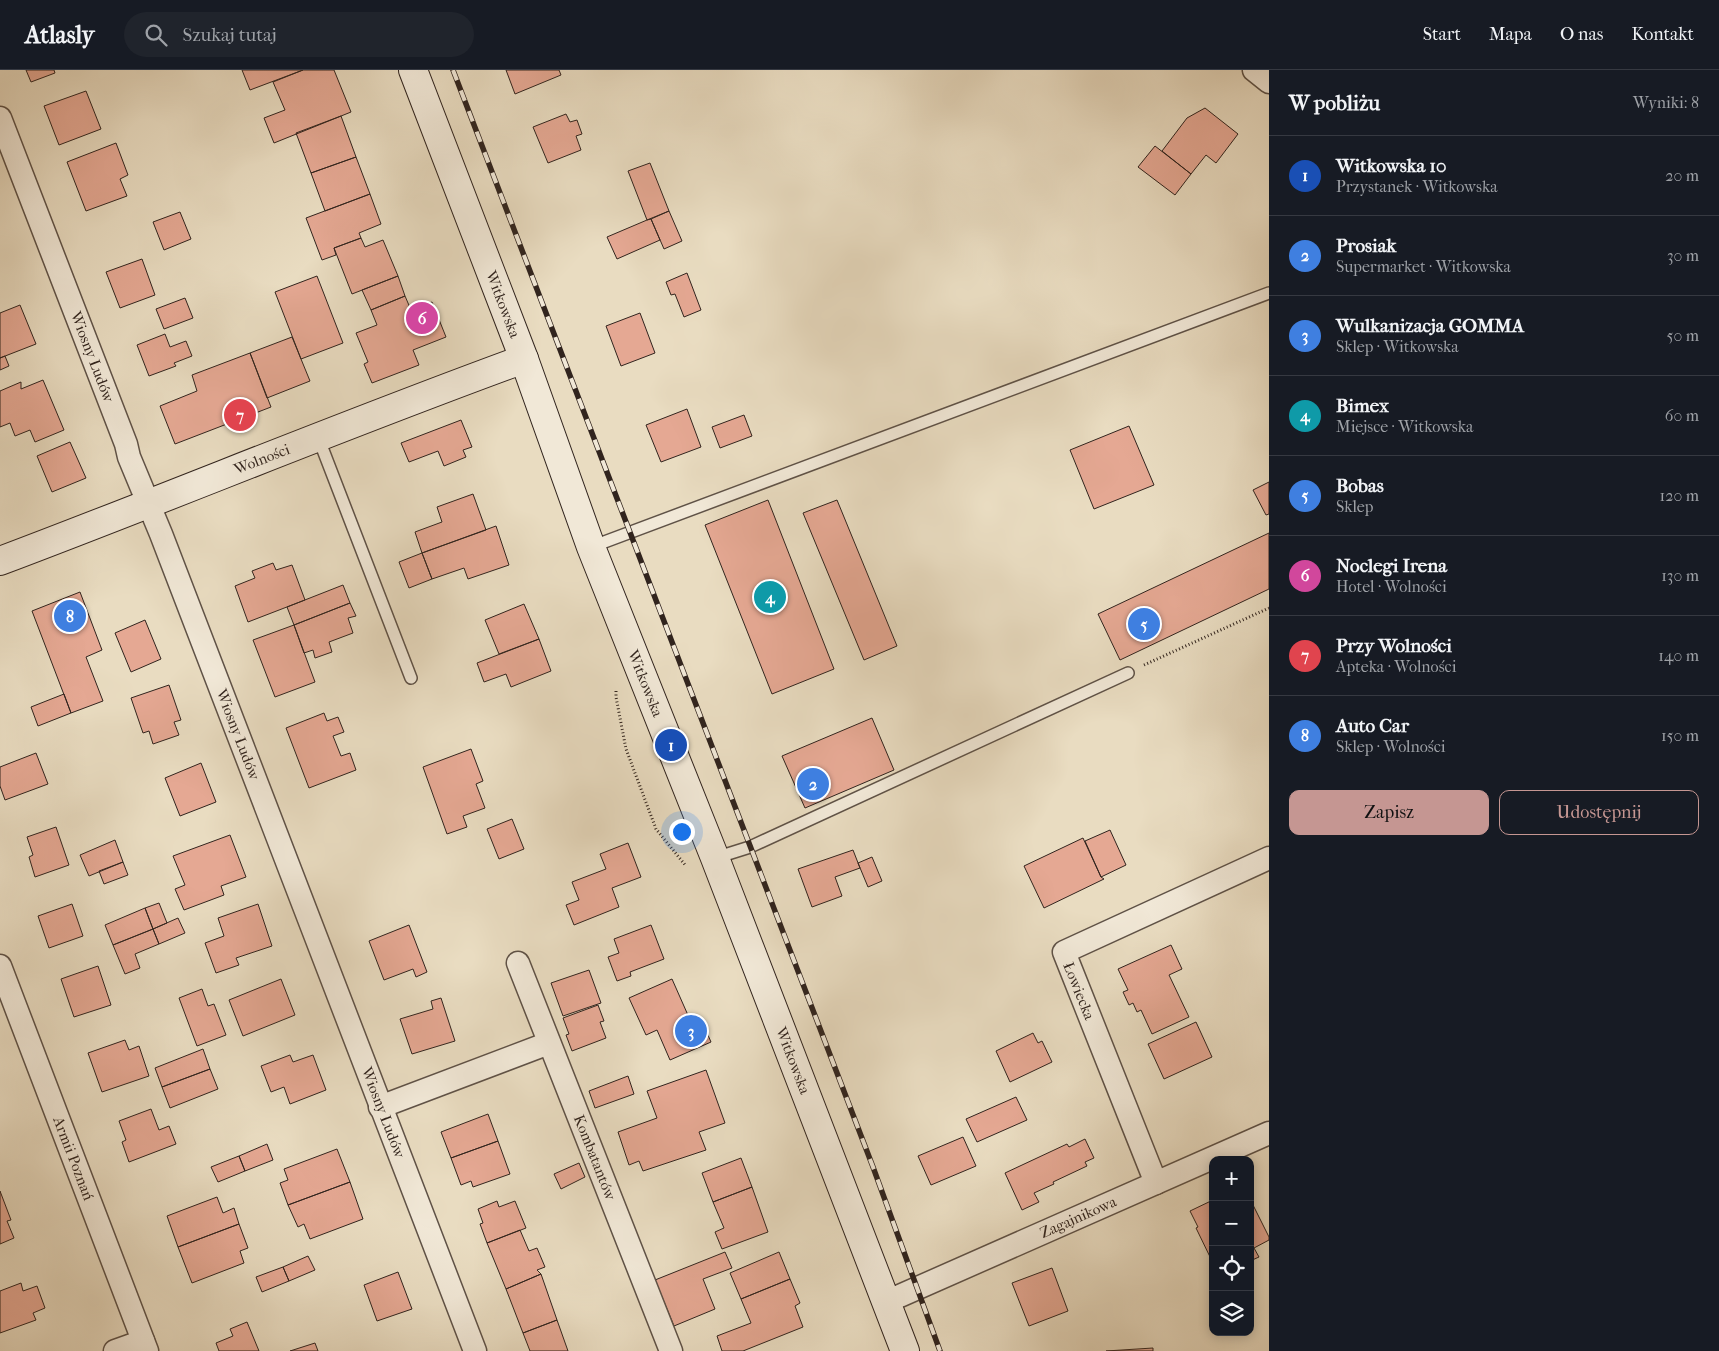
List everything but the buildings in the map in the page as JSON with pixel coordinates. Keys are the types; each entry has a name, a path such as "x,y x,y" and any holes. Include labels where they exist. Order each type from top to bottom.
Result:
{"street":[{"name":"Witkowska","path":"413,70 524,360 591,547 715,858 905,1351"},
{"path":"1254,70 1269,82"},
{"name":"Wiosny Ludów","path":"0,118 475,1351"},
{"name":"Wolności","path":"0,561 149,505 318,437 524,360"},
{"name":"Łowiecka","path":"1156,1183 1064,952 1269,858"},
{"name":"Kombatantów","path":"518,963 671,1351"},
{"name":"Armii Poznań","path":"0,966 145,1346"},
{"path":"380,1106 549,1043"},
{"name":"Zagajnikowa","path":"886,1302 1269,1133"},
{"path":"115,1351 145,1346"}],"lane":[{"path":"591,547 1269,293"},
{"path":"318,437 411,678"},
{"path":"715,858 750,847 1128,673"}],"path":[{"path":"1128,673 1269,608"}],"railway":[{"path":"453,70 873,1167 940,1351"}],"place":[{"name":"Noclegi Irena","path":"422,318"},
{"name":"Przy Wolności","path":"240,415"},
{"name":"Bimex","path":"770,597"},
{"name":"Auto Car","path":"70,616"},
{"name":"Bobas","path":"1144,624"},
{"name":"Witkowska 10","path":"671,745"},
{"name":"Prosiak","path":"813,784"},
{"name":"Wulkanizacja GOMMA","path":"691,1031"}]}
